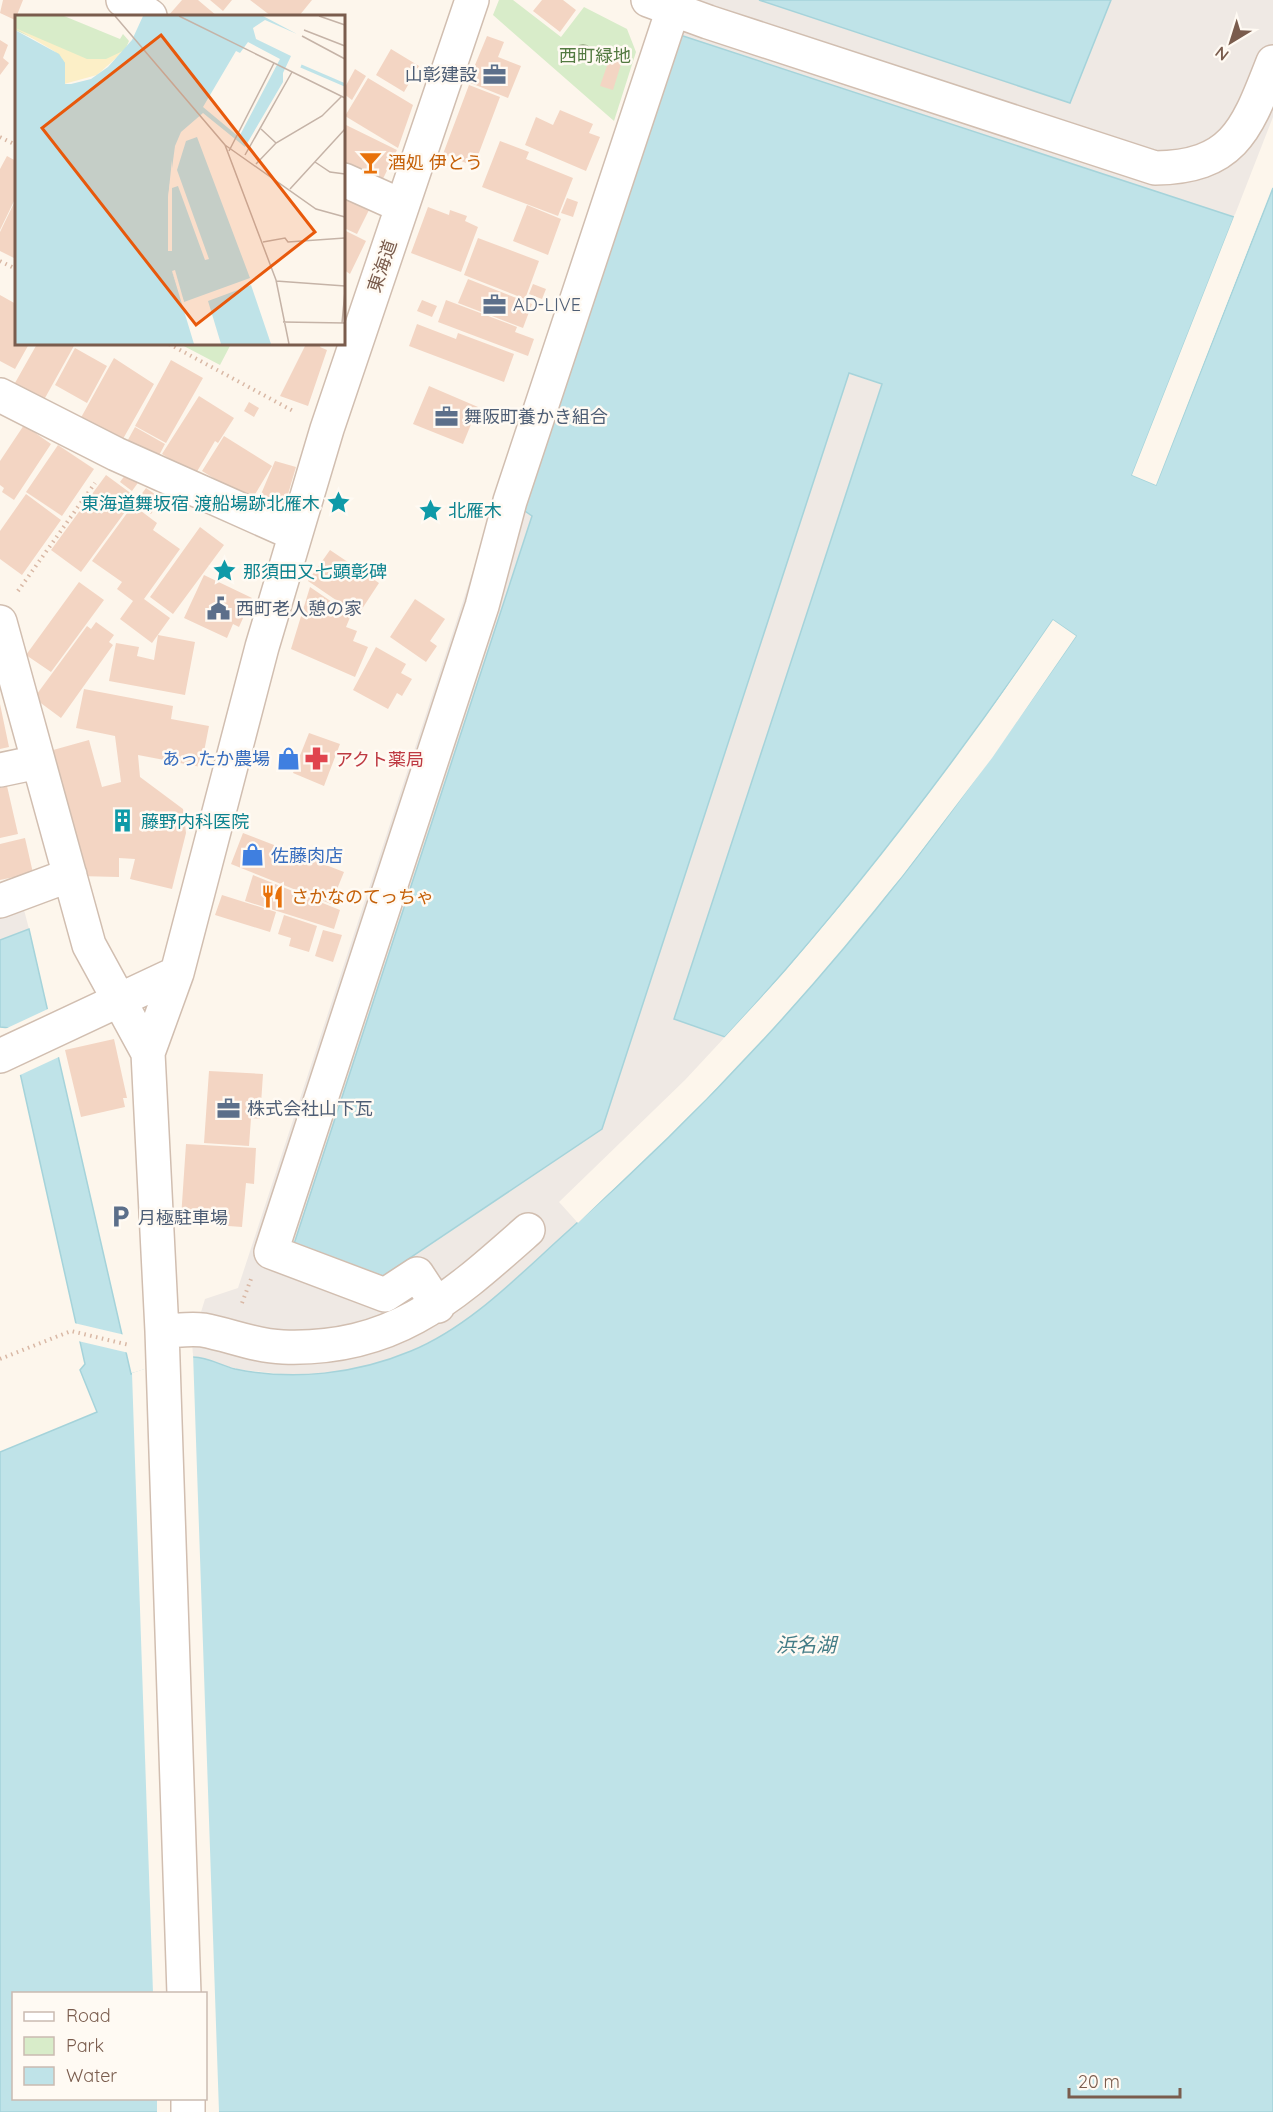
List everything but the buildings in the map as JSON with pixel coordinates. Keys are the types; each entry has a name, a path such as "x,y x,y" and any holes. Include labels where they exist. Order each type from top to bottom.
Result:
{"street":[{"path":"123,0 132,3 149,15"},
{"name":"東海道","path":"148,1053 177,974 262,647 327,429 472,0"},
{"path":"438,1306 417,1274 385,1295 271,1252 482,606 510,501 666,3 1155,168 1183,168 1209,159 1232,144 1247,123 1273,62"},
{"path":"345,180 402,206"},
{"path":"0,394 116,454 295,534"},
{"path":"8,608 38,762 89,945 148,1053 162,1344 184,1992"},
{"path":"0,770 38,762"},
{"path":"0,901 70,875"},
{"path":"5,1054 177,974"},
{"path":"162,1344 201,1330 242,1342 282,1347 323,1346 363,1339 401,1325 438,1306 528,1230"}],"path":[{"path":"0,136 15,144"},
{"path":"0,261 15,268"},
{"path":"171,345 302,416"},
{"path":"8,608 116,454"},
{"path":"241,1307 250,1280"},
{"path":"0,1359 71,1331 127,1345"}],"shaded area":[{"path":"660,0 759,0 1070,103 1111,0 1273,0 1273,117 1234,217 677,34 522,510 532,516 293,1247 602,1129 849,373 882,384 674,1019 725,1037 685,1080 559,1202 578,1223 488,1303 453,1329 413,1351 371,1366 326,1374 281,1374 236,1369 193,1356 192,1342 205,1299 238,1288"},
{"path":"23,906 29,929 0,940 0,916"}],"green space":[{"name":"西町緑地","path":"499,0 513,0 561,37 584,7 627,29 636,52 614,121 493,15"},
{"path":"182,345 230,345 220,365"}],"water":[{"path":"759,0 1111,0 1070,103"},
{"name":"浜名湖","path":"677,34 1234,217 1132,475 1156,485 1273,188 1273,2112 0,2112 0,1452 97,1412 80,1370 85,1364 10,1028 0,1027 0,940 29,929 131,1374 178,1359 192,1357 257,1373 302,1375 369,1365 411,1351 433,1340 454,1328 494,1298 612,1191 744,1061 826,969 904,874 1076,636 1053,620 976,729 896,835 813,938 725,1037 674,1019 882,384 849,373 602,1129 383,1276 293,1247 532,516 522,509"}],"pier":[{"path":"1273,185 1156,485 1132,475 1235,214 1236,218 1136,474 1155,481"},
{"path":"1053,620 1076,636 992,758 902,876 806,990 706,1099 578,1223 576,1221 703,1097 804,988 900,874 990,756 1072,636 1054,624 972,743 883,861 788,974 727,1039 723,1039 785,972 880,859 969,742"},
{"path":"50,1008 61,1056 18,1076 8,1030 5,1029"},
{"path":"74,1323 125,1335 129,1353 78,1341"},
{"path":"193,1353 219,2112 157,2112 157,2100 207,2100 207,1992 153,1992 132,1373"}],"place":[{"name":"山彰建設","path":"495,74"},
{"name":"酒処 伊とう","path":"370,162"},
{"name":"AD-LIVE","path":"495,304"},
{"name":"舞阪町養かき組合","path":"446,416"},
{"name":"東海道舞坂宿 渡船場跡北雁木","path":"338,503"},
{"name":"北雁木","path":"430,510"},
{"name":"那須田又七顕彰碑","path":"225,571"},
{"name":"西町老人憩の家","path":"218,608"},
{"name":"あったか農場","path":"288,758"},
{"name":"アクト薬局","path":"317,759"},
{"name":"藤野内科医院","path":"123,821"},
{"name":"佐藤肉店","path":"253,855"},
{"name":"さかなのてっちゃ","path":"273,896"},
{"name":"株式会社山下瓦","path":"229,1108"},
{"name":"月極駐車場","path":"120,1217"}]}
